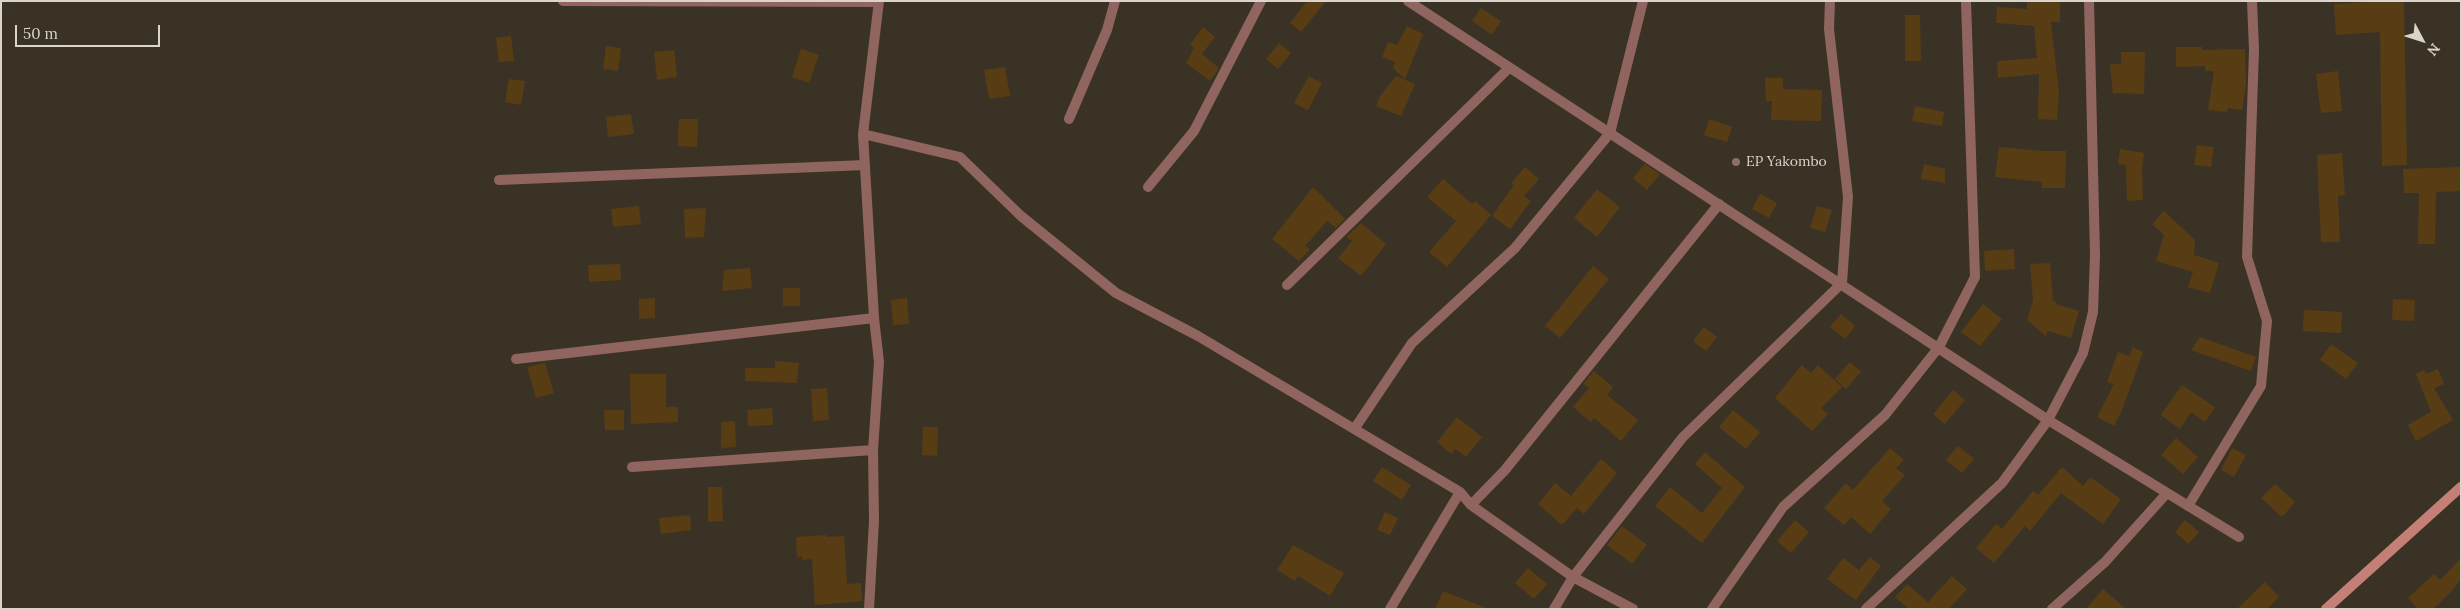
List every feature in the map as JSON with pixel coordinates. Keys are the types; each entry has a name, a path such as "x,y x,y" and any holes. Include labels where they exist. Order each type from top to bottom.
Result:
{"street":[{"path":"563,1 879,1 863,134 874,318 879,362 873,450 874,521 869,609"},
{"path":"1069,119 1106,30 1115,1"},
{"path":"1148,187 1194,131 1261,1"},
{"path":"1408,1 1842,283 2048,420 2238,537"},
{"path":"1355,428 1412,343 1514,248 1610,134 1642,1"},
{"path":"1554,609 1573,578 1684,437 1842,283 1848,197 1829,29 1830,1"},
{"path":"1712,609 1783,507 1885,415 1939,348 1975,276 1966,1"},
{"path":"1866,609 2002,483 2048,420 2083,353 2092,312 2095,255 2089,1"},
{"path":"2188,506 2261,386 2267,321 2247,257 2254,50 2252,1"},
{"path":"1286,285 1509,68"},
{"path":"863,134 960,157 1021,216 1116,293 1198,336 1460,492 1471,505 1573,578 1633,609"},
{"path":"499,180 865,165"},
{"path":"1471,505 1505,470 1719,204"},
{"path":"516,359 874,318"},
{"path":"632,467 873,450"},
{"path":"2326,609 2461,487"},
{"path":"1390,609 1460,492"},
{"path":"2052,609 2105,562 2167,493"}],"building":[{"path":"1307,1 1326,1 1301,32 1290,23"},
{"path":"2027,1 2060,1 2060,22 2051,22 2059,93 2057,120 2038,119 2039,74 1998,78 1997,61 2037,58 2034,26 1996,23 1997,7 2027,9"},
{"path":"2404,1 2407,165 2382,166 2380,32 2336,35 2334,4"},
{"path":"1481,8 1501,21 1492,35 1472,21"},
{"path":"1905,15 1920,15 1921,61 1905,61"},
{"path":"1407,26 1423,34 1405,79 1393,68 1395,62 1382,57 1388,42 1397,45"},
{"path":"1203,27 1215,37 1202,54 1219,68 1210,81 1186,63 1194,48 1190,45"},
{"path":"511,36 514,61 499,62 496,38"},
{"path":"1279,43 1291,53 1278,69 1266,59"},
{"path":"606,46 621,48 618,71 603,69"},
{"path":"2176,47 2202,47 2202,50 2245,49 2246,85 2242,110 2228,108 2227,112 2208,110 2214,71 2205,71 2205,66 2176,67"},
{"path":"801,49 819,55 809,83 792,77"},
{"path":"674,50 677,77 657,80 654,52"},
{"path":"2121,52 2145,52 2144,94 2113,93 2110,64 2121,64"},
{"path":"1005,67 1010,96 989,99 984,70"},
{"path":"2338,71 2342,111 2321,113 2316,74"},
{"path":"1309,76 1322,83 1308,110 1294,103"},
{"path":"1396,76 1415,84 1401,116 1376,106 1380,96"},
{"path":"1765,78 1783,78 1783,89 1822,90 1821,121 1771,120 1772,101 1766,101"},
{"path":"509,79 525,81 521,105 505,102"},
{"path":"1915,106 1944,112 1942,126 1912,121"},
{"path":"631,114 634,134 608,137 606,117"},
{"path":"679,119 698,119 697,147 678,146"},
{"path":"1709,119 1732,127 1727,142 1704,135"},
{"path":"2197,145 2214,147 2211,167 2194,165"},
{"path":"1999,147 2066,151 2065,188 2042,188 2042,182 1995,177"},
{"path":"2120,149 2144,153 2142,169 2143,200 2127,201 2126,165 2118,164"},
{"path":"2342,153 2345,195 2338,196 2340,242 2321,242 2317,155"},
{"path":"1645,164 1660,174 1647,190 1633,178"},
{"path":"1924,164 1945,169 1945,183 1921,179"},
{"path":"1525,167 1539,179 1524,196 1531,201 1510,229 1492,216 1514,185 1511,183"},
{"path":"2461,167 2461,191 2436,192 2435,244 2418,244 2419,193 2404,193 2403,169"},
{"path":"1443,179 1472,204 1475,201 1491,215 1447,267 1429,252 1456,221 1427,197"},
{"path":"1313,187 1345,219 1336,228 1327,221 1305,246 1310,249 1299,261 1272,239"},
{"path":"1597,189 1620,207 1597,237 1574,218"},
{"path":"1760,194 1777,203 1769,218 1752,209"},
{"path":"639,206 641,224 613,227 611,209"},
{"path":"1817,206 1832,210 1825,232 1810,228"},
{"path":"706,208 704,237 685,238 684,209"},
{"path":"2164,211 2195,240 2194,255 2219,263 2210,293 2188,287 2193,272 2156,261 2164,235 2152,224"},
{"path":"1361,223 1386,244 1361,276 1338,258 1352,241 1346,237"},
{"path":"2014,249 2015,269 1985,271 1984,251"},
{"path":"2050,263 2053,301 2056,304 2079,311 2071,338 2048,331 2046,336 2027,320 2033,300 2030,264"},
{"path":"620,264 621,280 589,282 588,265"},
{"path":"1593,266 1609,279 1560,338 1545,326"},
{"path":"750,268 752,288 722,291 724,270"},
{"path":"783,288 800,288 800,306 783,306"},
{"path":"655,298 655,318 639,319 639,299"},
{"path":"907,298 909,324 893,325 891,300"},
{"path":"2393,299 2415,300 2414,321 2392,320"},
{"path":"1983,304 2002,319 1980,346 1961,332"},
{"path":"2304,310 2342,312 2341,333 2303,331"},
{"path":"1841,314 1855,326 1845,339 1830,327"},
{"path":"1704,327 1717,337 1706,351 1693,341"},
{"path":"2200,337 2256,357 2251,371 2191,350"},
{"path":"2331,344 2358,363 2346,379 2320,360"},
{"path":"2133,347 2143,352 2122,410 2114,426 2097,417 2114,384 2107,382 2118,352 2129,356"},
{"path":"775,361 799,363 797,383 745,381 745,368 775,368"},
{"path":"1850,362 1861,372 1846,389 1835,379"},
{"path":"545,363 554,393 536,398 527,367"},
{"path":"1802,365 1811,373 1818,365 1842,387 1821,408 1828,414 1812,431 1775,398"},
{"path":"2438,369 2444,384 2434,388 2453,420 2416,441 2408,425 2431,412 2416,374 2424,370 2426,374"},
{"path":"1594,371 1613,387 1607,395 1638,420 1621,441 1594,418 1591,422 1573,407 1589,388 1583,384"},
{"path":"630,374 666,374 666,407 678,407 678,422 631,424"},
{"path":"2182,385 2215,407 2205,422 2191,412 2180,429 2161,415"},
{"path":"827,388 829,420 813,421 811,389"},
{"path":"1953,390 1965,400 1945,424 1933,414"},
{"path":"772,408 773,425 748,426 747,410"},
{"path":"604,410 624,410 624,430 605,430"},
{"path":"1733,410 1760,432 1746,449 1719,427"},
{"path":"1457,417 1482,437 1466,457 1455,449 1451,454 1437,442"},
{"path":"735,421 736,447 721,448 721,422"},
{"path":"923,427 938,427 937,456 922,455"},
{"path":"2176,438 2198,457 2183,474 2161,455"},
{"path":"1958,446 1974,459 1962,473 1946,460"},
{"path":"1890,448 1904,460 1896,468 1905,475 1882,501 1891,509 1870,534 1851,517 1844,525 1824,508 1846,483 1853,490"},
{"path":"2232,448 2246,455 2234,477 2221,470"},
{"path":"1705,452 1745,487 1702,543 1655,506 1670,487 1702,513 1722,488 1695,464"},
{"path":"1601,459 1617,473 1584,514 1577,508 1562,525 1538,504 1555,483 1571,496"},
{"path":"1382,467 1411,485 1402,500 1373,481"},
{"path":"2062,467 2083,486 2090,477 2121,499 2103,524 2061,493 2030,531 2025,526 1994,563 1976,548 1996,524 2002,529 2033,491 2038,495"},
{"path":"2275,484 2295,502 2282,517 2261,498"},
{"path":"708,487 722,487 723,521 708,522"},
{"path":"1385,512 1398,518 1390,535 1377,530"},
{"path":"690,515 691,530 661,534 659,518"},
{"path":"1795,520 1809,532 1791,553 1777,541"},
{"path":"2185,520 2199,532 2188,544 2175,532"},
{"path":"1622,526 1647,545 1632,564 1607,545"},
{"path":"826,535 826,537 844,536 847,584 861,583 862,601 815,605 812,559 802,560 802,556 797,557 796,537"},
{"path":"1293,545 1344,573 1330,596 1298,576 1295,581 1277,570"},
{"path":"1870,557 1881,566 1856,600 1827,579 1843,558 1859,570"},
{"path":"2461,558 2461,579 2451,592 2433,609 2418,609 2408,598 2434,574 2440,580"},
{"path":"1528,568 1547,584 1534,599 1515,583"},
{"path":"1952,576 1967,589 1949,609 1909,609 1895,597 1907,584 1928,602"},
{"path":"2265,582 2279,597 2267,609 2237,609"},
{"path":"2103,589 2126,609 2086,609"},
{"path":"1443,591 1486,608 1486,609 1435,609"}],"place":[{"name":"EP Yakombo","path":"1736,162"}]}
